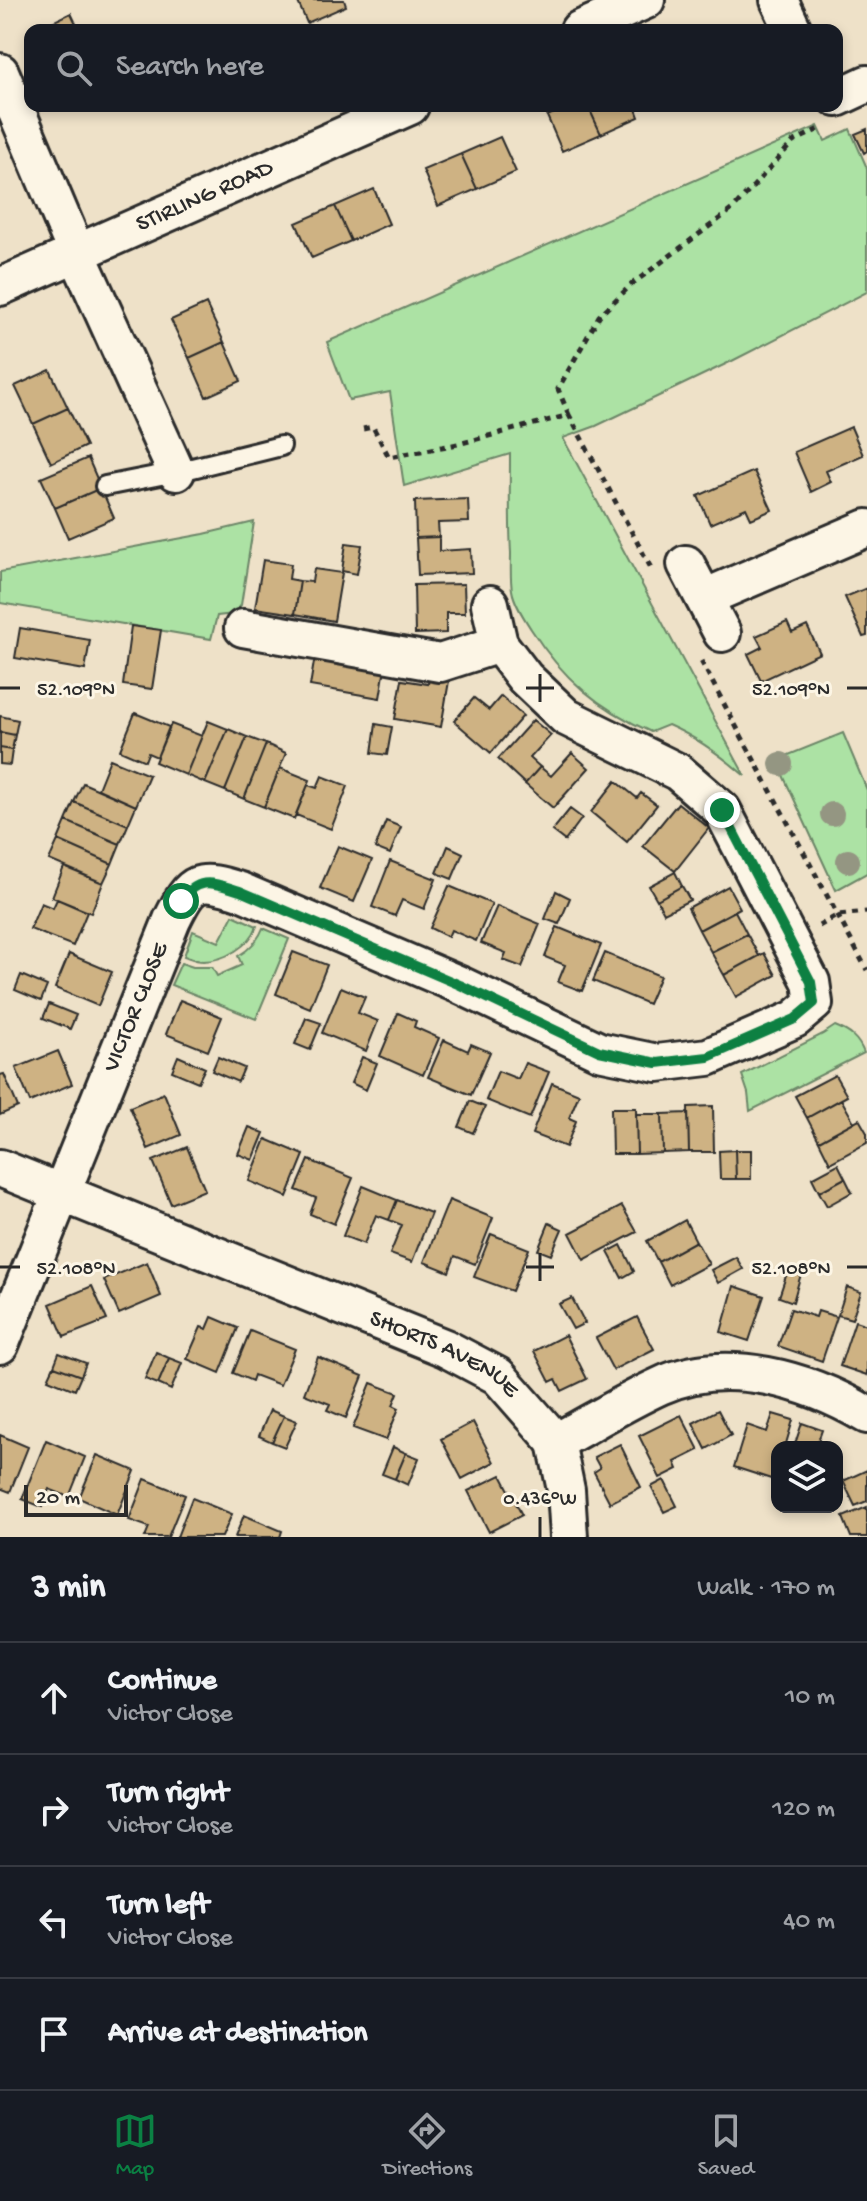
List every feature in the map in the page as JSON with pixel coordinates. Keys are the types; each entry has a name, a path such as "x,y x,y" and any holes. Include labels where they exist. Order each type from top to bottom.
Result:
{"street":[{"path":"592,24 646,0"},
{"path":"779,0 790,24"},
{"path":"0,72 77,254 176,472"},
{"path":"843,99 867,84"},
{"name":"STIRLING ROAD","path":"0,287 396,112"},
{"path":"704,598 867,528"},
{"path":"672,573 704,598 709,642"},
{"name":"VICTOR CLOSE","path":"62,1193 172,920 181,901 194,886 203,883 219,884 240,891 460,985 599,1051 657,1063 708,1057 795,1019 814,1003 811,982 722,810 678,772 566,717 525,678 499,644 490,604"},
{"path":"243,628 440,663 499,644"},
{"name":"SHORTS AVENUE","path":"0,1168 445,1348 498,1376 556,1442"},
{"path":"0,1345 62,1193"},
{"path":"569,1537 566,1490 556,1442 662,1384 691,1376 730,1371 768,1376 837,1397 867,1415"}],"lane":[{"path":"105,486 281,446"}],"path":[{"path":"672,573 569,415 558,389 599,316 632,284 734,208 793,142 819,129 827,112"},
{"path":"363,429 373,427 389,457 458,444 569,415"},
{"path":"709,642 867,970"},
{"path":"838,915 867,912"}],"green space":[{"path":"818,126 825,141 850,129 867,168 867,292 732,361 596,426 563,438 745,776 679,730 668,725 651,732 614,713 569,677 543,647 513,595 510,454 404,486 390,392 349,400 327,342"},
{"path":"254,522 241,605 234,614 217,616 211,639 0,603 0,572"},
{"path":"843,733 867,790 867,873 836,890 776,760"},
{"path":"233,915 257,926 242,946 211,960 184,956 193,931 219,942"},
{"path":"263,928 289,939 256,1019 171,985 181,963 193,967 212,967 217,976 242,965 238,956 253,944"},
{"path":"835,1026 853,1036 864,1053 750,1111 742,1075"}],"building":[{"path":"297,0 344,0 346,6 307,23"},
{"path":"71,13 76,24 48,24"},
{"path":"556,112 591,112 601,134 562,151 547,116"},
{"path":"591,112 637,112 639,117 601,134"},
{"path":"867,129 867,151 864,153 855,134"},
{"path":"500,137 516,172 477,189 461,154"},
{"path":"461,154 477,189 438,206 423,170"},
{"path":"374,189 389,224 351,241 335,206"},
{"path":"335,206 351,241 312,258 296,223"},
{"path":"206,304 224,342 189,358 171,320"},
{"path":"224,342 241,381 206,397 189,358"},
{"path":"50,370 68,408 33,424 15,386"},
{"path":"68,408 86,446 51,463 33,424"},
{"path":"851,427 863,455 826,471 831,482 811,492 794,452"},
{"path":"88,458 101,488 55,508 41,478"},
{"path":"754,471 772,510 751,519 746,508 710,524 698,496"},
{"path":"101,488 114,518 68,538 55,508"},
{"path":"468,499 469,522 438,523 439,537 416,538 415,501"},
{"path":"439,537 439,551 471,549 472,573 418,575 416,538"},
{"path":"346,543 362,545 357,574 342,571"},
{"path":"263,560 291,564 289,579 300,581 295,614 255,608"},
{"path":"314,569 342,573 334,621 295,614 300,581 312,582"},
{"path":"464,584 465,613 446,613 446,633 415,634 414,585"},
{"path":"867,588 867,636 863,637 845,597"},
{"path":"787,622 792,633 807,626 820,653 761,681 748,654 762,647 756,636"},
{"path":"131,626 161,630 152,689 123,685"},
{"path":"20,628 90,640 85,670 15,658"},
{"path":"315,656 385,668 380,698 310,686"},
{"path":"429,678 449,681 441,727 395,719 402,680 428,684"},
{"path":"501,696 523,716 491,753 454,721 474,698 489,710"},
{"path":"135,713 169,727 157,757 148,753 145,761 120,750"},
{"path":"0,716 18,720 15,735 0,732"},
{"path":"533,720 551,735 530,758 540,767 525,784 498,759"},
{"path":"208,721 228,729 205,783 186,775"},
{"path":"171,724 202,736 186,775 155,762"},
{"path":"376,724 392,727 387,755 372,753"},
{"path":"228,729 247,737 225,791 205,783"},
{"path":"0,732 15,735 12,750 0,748"},
{"path":"247,737 266,744 244,799 225,791"},
{"path":"266,744 286,753 264,807 244,799"},
{"path":"0,748 12,750 10,765 0,764"},
{"path":"572,753 589,768 553,808 525,784 540,767 551,776"},
{"path":"110,759 149,775 136,806 98,789"},
{"path":"280,768 310,780 294,819 264,807"},
{"path":"322,776 348,786 331,829 296,815 308,785 317,788"},
{"path":"616,781 637,798 641,793 657,805 627,842 591,812"},
{"path":"83,783 136,806 128,825 74,802"},
{"path":"74,802 128,825 120,844 66,821"},
{"path":"678,803 709,828 675,871 643,846"},
{"path":"570,809 582,818 565,841 552,831"},
{"path":"66,821 120,844 112,864 58,840"},
{"path":"386,821 401,827 390,854 375,848"},
{"path":"58,840 112,864 103,883 49,860"},
{"path":"338,846 372,860 354,902 320,888"},
{"path":"448,846 463,853 452,879 437,873"},
{"path":"390,861 436,879 424,909 402,900 395,916 372,907"},
{"path":"64,867 103,883 91,913 52,897"},
{"path":"675,872 682,886 657,900 649,886"},
{"path":"449,886 492,904 476,941 451,930 448,937 430,928"},
{"path":"682,886 690,900 664,913 657,900"},
{"path":"728,886 740,908 699,930 688,908"},
{"path":"556,891 570,898 559,924 545,919"},
{"path":"57,899 87,912 73,946 30,929 41,903 53,908"},
{"path":"497,906 540,924 522,967 503,960 506,953 481,943"},
{"path":"735,911 747,934 711,952 699,930"},
{"path":"557,927 601,945 582,991 558,982 565,965 545,957"},
{"path":"747,934 759,956 724,975 711,952"},
{"path":"293,952 327,965 310,1008 276,994"},
{"path":"605,953 660,976 648,1004 593,981"},
{"path":"764,953 776,975 736,997 724,975"},
{"path":"69,954 112,972 98,1006 55,988"},
{"path":"21,975 47,986 41,1001 15,990"},
{"path":"341,987 365,997 358,1013 378,1021 366,1051 322,1033"},
{"path":"180,1000 222,1017 208,1051 166,1034"},
{"path":"49,1004 76,1015 70,1029 43,1018"},
{"path":"398,1013 416,1021 414,1027 439,1038 423,1075 380,1056"},
{"path":"306,1018 321,1023 310,1050 295,1044"},
{"path":"444,1040 468,1051 471,1044 490,1052 471,1095 428,1077"},
{"path":"58,1051 72,1084 30,1102 16,1068"},
{"path":"178,1056 205,1068 198,1082 172,1071"},
{"path":"218,1057 244,1068 238,1082 212,1071"},
{"path":"362,1057 377,1063 366,1090 351,1083"},
{"path":"525,1063 549,1072 530,1118 486,1100 498,1071 518,1079"},
{"path":"4,1074 18,1107 0,1115 0,1075"},
{"path":"835,1075 847,1096 807,1118 795,1096"},
{"path":"552,1083 579,1094 569,1118 576,1121 566,1147 532,1134"},
{"path":"164,1093 181,1135 148,1149 130,1107"},
{"path":"841,1099 854,1122 819,1141 807,1118"},
{"path":"470,1101 485,1107 473,1133 459,1127"},
{"path":"713,1106 714,1152 689,1152 688,1107"},
{"path":"611,1108 636,1108 637,1154 612,1154"},
{"path":"688,1113 689,1152 663,1153 662,1114"},
{"path":"636,1114 662,1114 663,1153 637,1154"},
{"path":"859,1119 867,1133 867,1143 830,1163 819,1141"},
{"path":"249,1127 264,1133 253,1160 238,1154"},
{"path":"266,1139 304,1155 287,1197 249,1181"},
{"path":"187,1147 205,1190 171,1204 153,1161"},
{"path":"735,1150 736,1179 720,1179 719,1151"},
{"path":"735,1150 751,1150 751,1179 736,1179"},
{"path":"309,1160 353,1178 334,1224 310,1214 316,1198 296,1190"},
{"path":"838,1164 845,1178 819,1192 812,1178"},
{"path":"845,1178 852,1192 827,1206 819,1192"},
{"path":"363,1186 397,1200 389,1220 376,1215 364,1244 343,1236"},
{"path":"397,1200 431,1213 412,1262 390,1254 402,1225 389,1220"},
{"path":"449,1200 493,1218 475,1264 455,1256 449,1272 424,1262"},
{"path":"622,1206 637,1232 584,1260 570,1233"},
{"path":"685,1220 696,1241 658,1262 647,1241"},
{"path":"549,1223 562,1229 551,1255 538,1250"},
{"path":"491,1234 529,1249 512,1291 474,1277"},
{"path":"696,1241 709,1264 670,1285 658,1262"},
{"path":"621,1245 634,1271 622,1278 608,1252"},
{"path":"736,1257 743,1269 718,1283 711,1270"},
{"path":"147,1262 161,1296 119,1314 104,1280"},
{"path":"788,1270 801,1274 793,1302 779,1297"},
{"path":"92,1286 107,1320 64,1337 50,1304"},
{"path":"734,1286 764,1296 749,1341 721,1332"},
{"path":"847,1287 861,1292 852,1319 838,1315"},
{"path":"572,1298 585,1323 573,1329 559,1304"},
{"path":"791,1309 816,1317 818,1311 837,1317 822,1361 778,1346"},
{"path":"212,1317 238,1328 220,1373 187,1359 201,1327 207,1329"},
{"path":"637,1317 654,1349 613,1370 596,1338"},
{"path":"855,1321 867,1325 867,1375 840,1366"},
{"path":"250,1331 295,1349 280,1385 254,1375 252,1381 233,1373"},
{"path":"565,1335 587,1379 562,1391 556,1379 550,1382 534,1351"},
{"path":"156,1352 169,1358 158,1384 145,1379"},
{"path":"59,1353 86,1363 81,1376 54,1366"},
{"path":"318,1357 363,1376 346,1418 327,1410 330,1404 304,1394"},
{"path":"169,1358 182,1363 171,1390 158,1384"},
{"path":"54,1366 81,1376 75,1390 48,1379"},
{"path":"371,1383 398,1393 393,1405 399,1408 386,1440 353,1428"},
{"path":"270,1410 284,1416 272,1442 259,1436"},
{"path":"718,1410 731,1435 706,1449 693,1423"},
{"path":"773,1414 793,1420 787,1441 771,1441 771,1479 734,1467 747,1425 767,1432"},
{"path":"681,1415 699,1450 675,1462 678,1469 660,1478 639,1436"},
{"path":"284,1416 297,1421 285,1447 272,1442"},
{"path":"473,1422 494,1462 462,1479 441,1439"},
{"path":"802,1423 822,1430 818,1441 796,1441"},
{"path":"0,1435 28,1447 10,1492 0,1488"},
{"path":"46,1440 85,1457 69,1497 49,1489 42,1507 22,1499"},
{"path":"620,1444 641,1487 610,1503 594,1472 600,1468 594,1457"},
{"path":"393,1447 406,1453 395,1479 382,1474"},
{"path":"406,1453 419,1458 408,1485 395,1479"},
{"path":"97,1455 135,1471 117,1515 79,1498"},
{"path":"867,1470 867,1501 855,1506 843,1481"},
{"path":"501,1475 522,1515 489,1532 468,1491"},
{"path":"145,1479 185,1495 168,1537 145,1537 149,1527 129,1520"},
{"path":"664,1480 677,1506 664,1512 651,1487"},
{"path":"192,1498 232,1514 222,1537 177,1537"},
{"path":"867,1507 867,1537 851,1537 843,1517"},
{"path":"244,1515 282,1531 280,1537 235,1537"}],"route":[{"path":"181,901 194,886 219,884 460,985 599,1051 657,1063 708,1057 795,1019 814,1003 811,982 722,810"}]}
